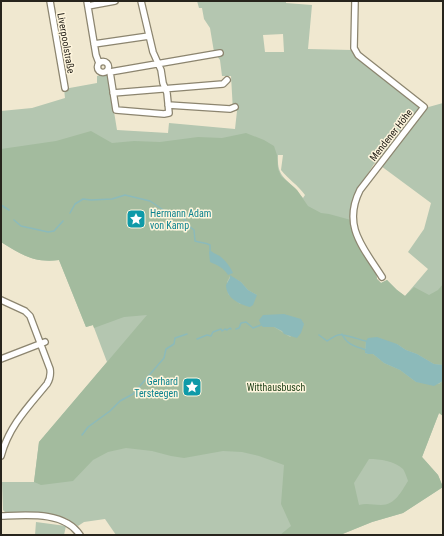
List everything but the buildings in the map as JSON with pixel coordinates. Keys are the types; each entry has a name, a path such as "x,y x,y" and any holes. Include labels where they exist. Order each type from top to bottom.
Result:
{"street":[{"name":"Liverpoolstraße","path":"50,1 65,88"},
{"path":"115,1 87,4 96,55 99,63 97,67 99,71 104,73 220,53"},
{"path":"99,63 103,62 108,65 116,110 164,114 169,113 161,70 153,52 141,1"},
{"name":"Mendener Höhe","path":"355,1 354,48 358,55 424,107 360,190 354,205 353,223 355,231 382,277"},
{"path":"94,44 149,36"},
{"path":"113,93 223,84 227,80"},
{"path":"168,105 230,109 235,107"},
{"path":"1,300 25,311 30,316 43,343 50,369 50,379 18,419 10,432 1,456"},
{"path":"1,359 43,343"},
{"path":"1,516 32,516 61,519 74,527 80,535"}],"green space":[{"name":"Witthausbusch","path":"197,1 286,1 286,3 312,5 308,49 352,50 355,57 419,104 420,109 381,159 374,164 365,178 366,180 354,198 351,210 353,229 361,247 376,272 377,279 381,283 387,280 405,296 428,269 408,252 424,229 431,203 381,166 425,108 443,103 443,416 439,413 422,457 438,475 443,487 403,513 372,522 340,535 116,535 105,519 84,522 78,526 66,518 41,513 6,513 3,510 2,482 34,482 39,442 107,362 93,325 86,327 59,260 50,261 28,257 1,242 1,111 32,108 65,98 64,89 97,83 97,76 105,74 108,75 117,130 168,133 169,123 235,129 237,111 233,111 231,76 222,76 220,60 214,52 210,28 204,19 202,8 199,8","holes":["283,34 284,52 265,52 263,35","278,155 283,155 281,170 302,191 305,195 303,198 281,174 278,166"]},
{"name":"Witthausbusch","path":"91,131 112,143 134,141 160,142 198,137 222,138 246,133 264,140 274,146 277,155 278,169 281,176 297,190 308,206 321,213 351,220 355,235 376,272 377,279 381,283 387,280 405,296 414,287 429,295 438,290 443,284 443,365 434,364 397,344 366,341 365,353 373,354 384,363 400,370 416,382 439,384 443,381 443,416 439,413 422,457 438,475 443,487 403,513 372,522 340,535 280,535 291,526 281,504 284,465 259,456 242,452 223,451 184,458 152,451 126,448 108,452 93,460 73,481 41,485 34,482 39,442 147,315 124,317 94,328 93,325 86,327 59,260 50,261 28,257 1,242 1,149 56,141","holes":["230,276 241,282 248,290 257,295 240,304 228,294 227,282","304,324 290,337 274,327","369,459 387,461 399,466 404,470 408,481 394,500 390,503 381,505 359,505 354,483"]},
{"path":"36,522 66,526 64,535 35,535"}],"water":[{"path":"210,250 223,259 233,273 228,275 218,266 210,262"},
{"path":"230,275 241,282 248,290 257,295 253,305 250,307 246,306 234,300 228,294 226,285"},
{"path":"284,314 301,319 304,324 301,333 297,338 284,334 282,331 274,327 263,327 259,320 263,315"},
{"path":"377,337 397,344 434,364 443,365 443,381 434,386 416,382 400,370 384,363 373,354 365,353 366,341 368,338"}],"waterway":[{"path":"70,213 75,204 83,199 112,199 125,195 150,201 172,216 179,214 182,215 189,226 194,230 195,241 210,245 210,250"},
{"path":"1,205 9,210"},
{"path":"14,220 21,226 48,232 54,231 63,221"},
{"path":"236,329 239,328 241,323 246,322 253,328 261,325"},
{"path":"197,339 207,335 211,336 213,332 221,329 222,331 225,329 231,329"},
{"path":"82,435 88,427 110,411 120,401 133,394 164,358 166,349 174,344 175,338 187,334"},
{"path":"342,334 346,341 366,350"},
{"path":"319,335 327,341 340,335 366,341"}],"place":[{"name":"Hermann Adam von Kamp","path":"136,219"},
{"name":"Gerhard Tersteegen","path":"192,387"}]}
